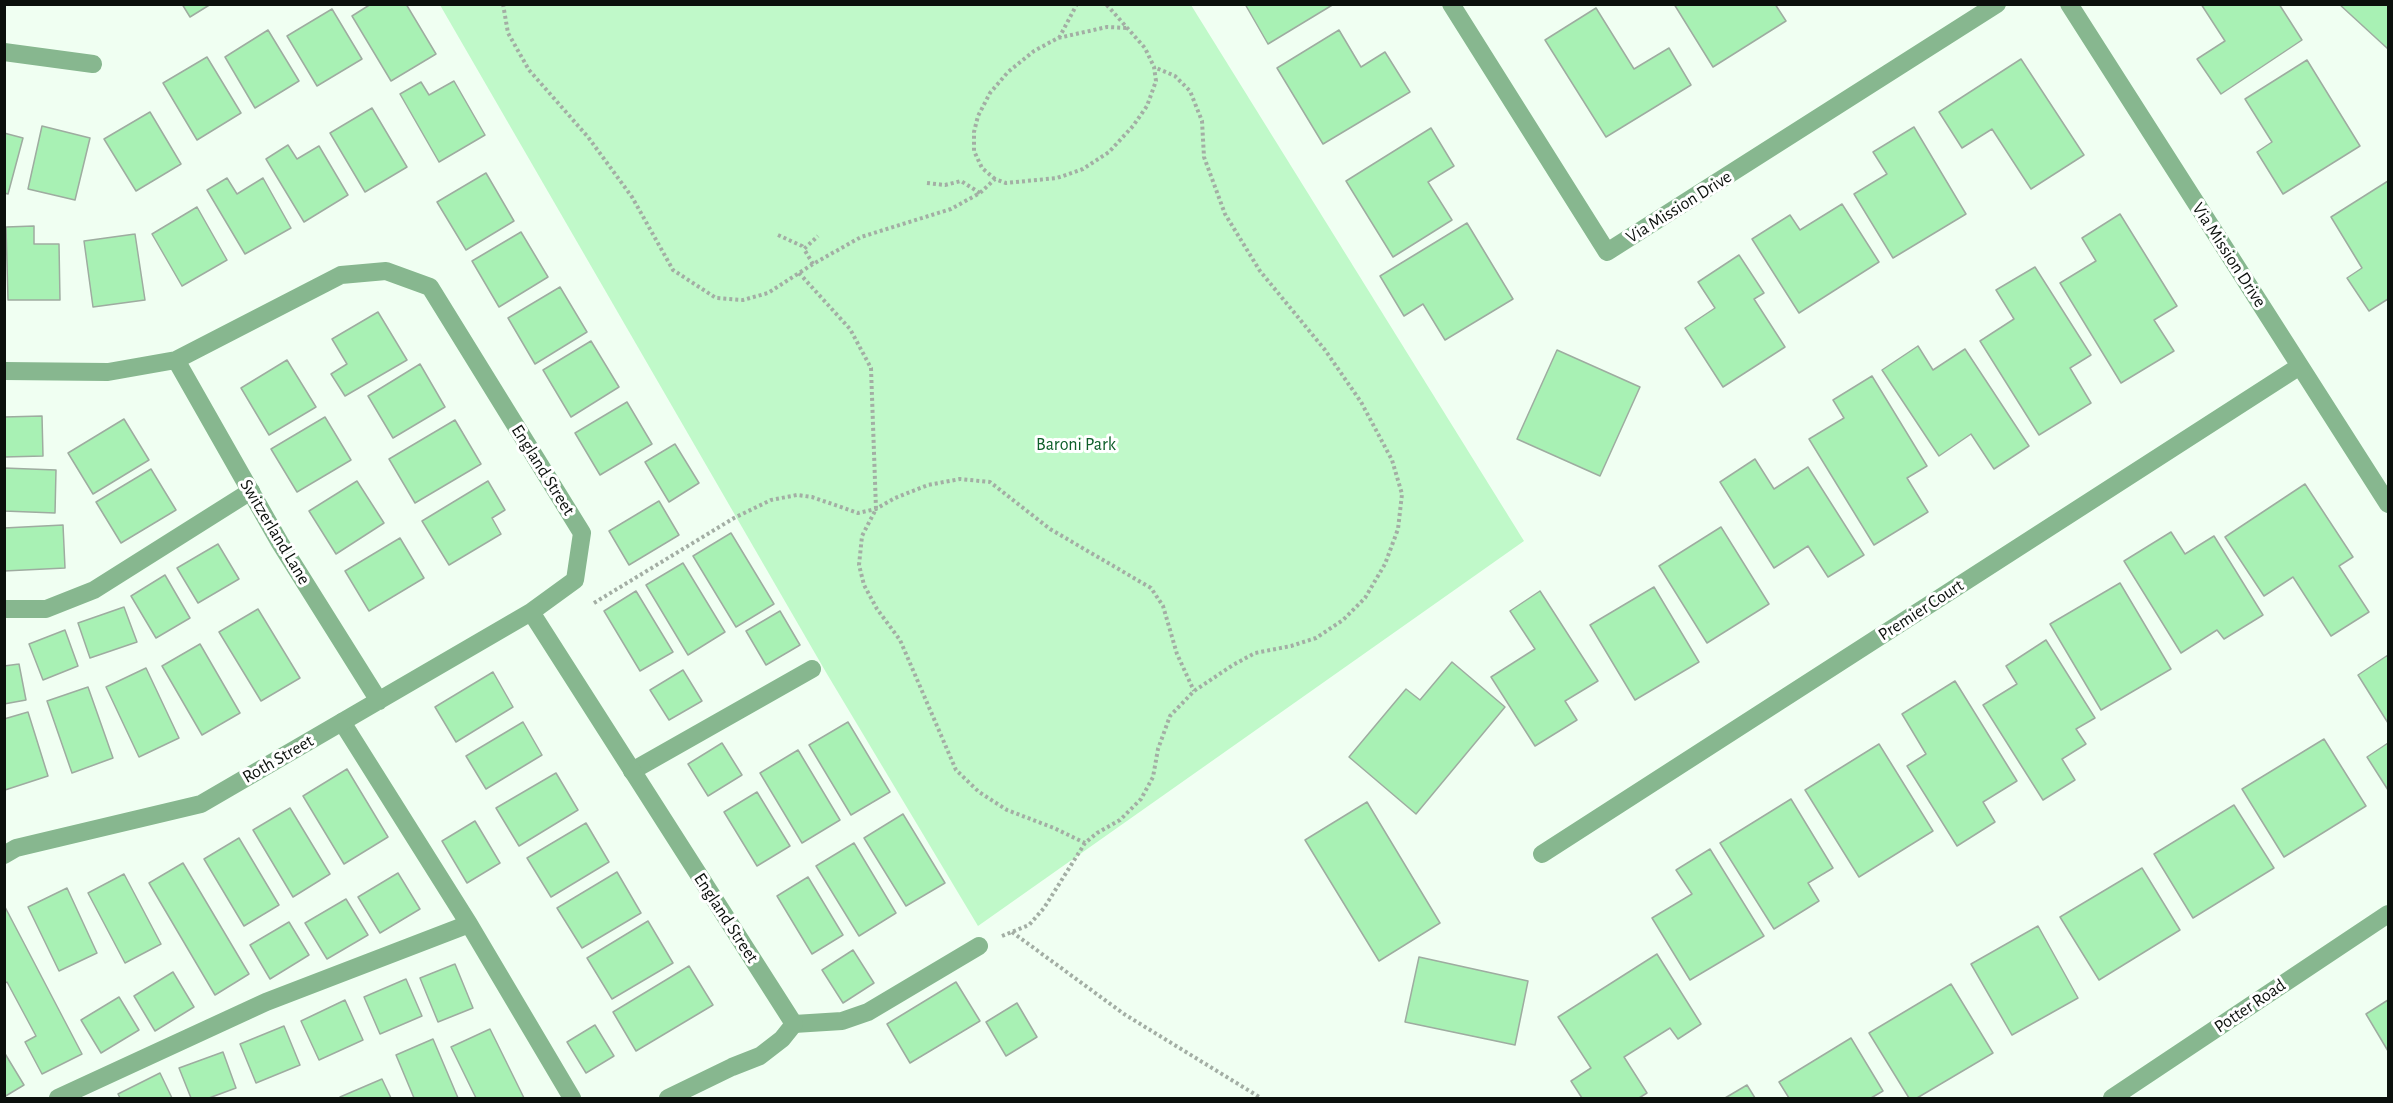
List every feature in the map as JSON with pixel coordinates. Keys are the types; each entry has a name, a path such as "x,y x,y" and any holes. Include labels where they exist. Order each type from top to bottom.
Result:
{"street":[{"name":"Via Mission Drive","path":"1451,4 1607,252 1997,4"},
{"name":"Via Mission Drive","path":"2069,4 2388,504"},
{"path":"4,52 93,64"},
{"name":"England Street","path":"4,370 108,372 176,360 340,275 386,271 430,287 582,532 575,579 531,612 794,1024"},
{"name":"Switzerland Lane","path":"176,360 280,543 379,701"},
{"name":"Premier Court","path":"1542,854 2300,366"},
{"path":"4,609 46,609 94,590 251,491"},
{"name":"Roth Street","path":"4,855 16,848 201,804 531,612"},
{"path":"632,771 812,669"},
{"path":"342,722 468,924 572,1098"},
{"name":"Potter Road","path":"2112,1098 2388,914"},
{"path":"58,1098 266,1002 468,924"},
{"path":"668,1098 760,1056 782,1039 794,1024 842,1020 868,1012 979,946"}],"path":[{"path":"503,4 508,33 529,70 588,137 632,197 673,270 716,298 743,300 768,294 813,264 861,237 951,209 980,193 994,179"},
{"path":"1058,39 1077,4"},
{"path":"1106,4 1128,28 1145,48 1154,67 1156,81 1147,106 1133,126 1109,152 1083,169 1057,178 1006,183 994,179 982,168 974,151 974,132 978,116 990,93 1008,72 1034,51 1058,39 1107,27 1128,28"},
{"path":"979,946 1029,925 1044,908 1085,843 1120,820 1141,799 1153,777 1158,749 1170,716 1194,691 1255,653 1316,638 1343,620 1365,598 1385,564 1398,529 1402,494 1392,460 1361,402 1325,350 1260,271 1225,214 1204,157 1202,121 1190,92 1175,76 1154,67"},
{"path":"927,183 945,185 961,181 980,193"},
{"path":"778,235 802,246 813,264"},
{"path":"804,249 818,236"},
{"path":"799,273 850,329 871,368 876,509 862,537 859,565 864,585 877,609 900,640 956,770 979,792 1007,810 1085,843"},
{"path":"584,609 734,518 771,500 797,495 829,502 858,513 876,509 895,498 928,485 960,479 990,482 1050,529 1151,588 1163,606 1177,654 1194,691"},
{"path":"1011,932 1124,1014 1261,1098"}],"green space":[{"name":"Baroni Park","path":"440,5 1191,5 1524,541 978,926 827,674"}],"building":[{"path":"182,4 211,4 190,17"},
{"path":"371,4 406,4 436,54 391,81 352,16"},
{"path":"1245,4 1334,4 1268,44"},
{"path":"1674,4 1775,4 1786,21 1713,67"},
{"path":"2201,4 2279,4 2302,40 2221,94 2197,59 2225,41"},
{"path":"2339,4 2388,4 2388,49"},
{"path":"1596,8 1634,69 1669,48 1691,85 1606,137 1545,40"},
{"path":"332,9 362,59 317,86 287,36"},
{"path":"268,30 299,81 255,108 225,57"},
{"path":"1339,30 1361,67 1385,52 1410,92 1323,144 1277,68"},
{"path":"207,57 241,113 197,140 163,83"},
{"path":"2021,59 2084,155 2031,189 1992,129 1962,148 1939,112"},
{"path":"2307,60 2360,146 2283,194 2257,152 2272,142 2245,99"},
{"path":"454,81 485,135 439,162 400,94 421,82 429,95"},
{"path":"372,108 407,167 365,192 330,133"},
{"path":"150,112 181,164 136,191 104,139"},
{"path":"42,126 90,138 75,200 28,189"},
{"path":"1914,127 1966,214 1893,258 1854,194 1887,174 1873,152"},
{"path":"1431,128 1454,166 1428,182 1452,220 1393,257 1346,181"},
{"path":"4,133 23,138 8,194 4,193"},
{"path":"288,145 297,159 319,146 348,195 304,222 266,159"},
{"path":"486,173 514,221 466,250 437,202"},
{"path":"227,178 237,194 263,178 291,228 245,254 207,190"},
{"path":"2388,181 2388,299 2369,311 2347,278 2362,268 2331,217"},
{"path":"1842,204 1879,262 1799,313 1752,239 1790,215 1800,230"},
{"path":"197,207 227,260 182,286 152,234"},
{"path":"2120,214 2177,306 2154,320 2174,351 2121,383 2060,283 2096,261 2082,238"},
{"path":"1467,223 1513,299 1445,340 1423,304 1404,316 1380,276"},
{"path":"34,226 34,244 59,244 60,300 8,300 6,227"},
{"path":"521,232 548,277 499,307 472,261"},
{"path":"135,234 145,300 93,307 84,241"},
{"path":"1739,255 1764,293 1754,299 1785,347 1723,387 1685,328 1715,308 1698,282"},
{"path":"2035,267 2091,355 2070,368 2091,403 2039,435 1980,341 2014,319 1996,290"},
{"path":"560,287 587,332 535,364 508,318"},
{"path":"378,312 407,360 345,396 331,374 347,364 332,339"},
{"path":"591,341 619,387 571,417 543,370"},
{"path":"1918,346 1933,370 1965,349 2029,446 1994,469 1971,434 1939,456 1882,370"},
{"path":"1557,350 1640,387 1600,476 1517,439"},
{"path":"287,360 316,407 269,435 241,388"},
{"path":"420,364 445,407 393,438 368,396"},
{"path":"1872,376 1927,466 1907,478 1928,512 1874,545 1809,439 1844,418 1833,400"},
{"path":"627,402 652,444 600,475 575,433"},
{"path":"42,416 43,456 4,457 4,417"},
{"path":"325,417 351,460 297,492 271,449"},
{"path":"124,419 149,460 93,494 68,453"},
{"path":"455,420 481,464 415,503 389,459"},
{"path":"675,444 699,483 669,502 645,462"},
{"path":"1755,459 1774,489 1808,467 1864,555 1828,577 1808,546 1774,568 1720,482"},
{"path":"4,468 56,470 55,513 4,511"},
{"path":"151,469 176,510 121,543 96,502"},
{"path":"357,481 384,523 336,554 309,511"},
{"path":"488,481 505,510 492,518 501,534 449,565 422,521"},
{"path":"2305,484 2353,557 2339,566 2369,612 2331,636 2293,577 2264,596 2225,537"},
{"path":"659,501 679,535 629,565 609,531"},
{"path":"63,525 65,568 4,571 4,528"},
{"path":"1721,527 1769,604 1707,643 1659,566"},
{"path":"2171,532 2185,554 2214,536 2263,615 2224,639 2217,630 2181,653 2124,561"},
{"path":"731,533 774,604 736,627 693,556"},
{"path":"400,538 424,578 369,611 345,571"},
{"path":"218,544 239,579 198,603 177,568"},
{"path":"683,563 725,632 688,655 646,585"},
{"path":"165,575 190,618 156,638 131,596"},
{"path":"2120,583 2171,669 2101,710 2050,624"},
{"path":"1654,587 1699,662 1635,700 1590,625"},
{"path":"636,591 673,652 640,671 604,611"},
{"path":"1540,591 1598,681 1565,701 1577,720 1535,746 1491,677 1535,649 1510,611"},
{"path":"124,607 137,642 90,658 78,623"},
{"path":"258,609 300,678 261,701 219,632"},
{"path":"780,611 800,645 766,665 746,631"},
{"path":"65,630 78,666 43,680 29,644"},
{"path":"2046,640 2095,718 2076,729 2086,744 2062,759 2075,780 2043,800 1983,705 2017,684 2006,666"},
{"path":"200,644 240,713 202,735 162,666"},
{"path":"2388,655 2388,723 2358,675"},
{"path":"1452,662 1505,707 1416,814 1349,757 1406,689 1420,700"},
{"path":"19,664 26,700 4,704 4,666"},
{"path":"146,668 179,738 139,757 106,687"},
{"path":"683,670 702,701 669,720 650,690"},
{"path":"493,672 513,707 456,742 435,707"},
{"path":"1955,681 2017,781 1983,802 1995,822 1957,846 1907,766 1926,754 1902,714"},
{"path":"88,687 113,758 72,773 47,701"},
{"path":"28,712 48,776 5,790 4,719"},
{"path":"523,722 542,755 486,789 466,756"},
{"path":"848,722 890,792 851,815 809,745"},
{"path":"2324,739 2366,806 2284,857 2242,789"},
{"path":"722,743 742,775 708,796 688,764"},
{"path":"2388,743 2388,790 2367,757"},
{"path":"1879,744 1933,831 1859,877 1805,790"},
{"path":"798,750 840,820 802,843 760,773"},
{"path":"347,769 388,837 344,864 303,796"},
{"path":"556,773 578,810 519,846 496,808"},
{"path":"757,792 790,846 757,866 724,812"},
{"path":"1791,799 1833,868 1808,883 1819,901 1774,929 1720,843"},
{"path":"1367,802 1440,923 1379,961 1305,840"},
{"path":"2234,805 2274,868 2193,918 2154,854"},
{"path":"290,808 330,874 293,897 253,830"},
{"path":"903,814 945,883 906,906 864,838"},
{"path":"475,821 500,863 467,883 442,841"},
{"path":"586,823 609,862 551,897 527,858"},
{"path":"239,838 279,905 244,926 204,859"},
{"path":"854,843 896,913 859,936 816,866"},
{"path":"1710,849 1764,936 1690,980 1652,918 1692,894 1676,870"},
{"path":"183,863 249,974 215,995 149,883"},
{"path":"2142,868 2180,930 2099,980 2060,917"},
{"path":"617,872 641,913 582,948 557,908"},
{"path":"398,873 420,909 380,933 358,897"},
{"path":"124,874 161,944 125,963 88,893"},
{"path":"808,877 843,935 812,954 777,896"},
{"path":"67,888 97,953 59,971 28,907"},
{"path":"346,899 368,935 327,959 305,923"},
{"path":"5,907 82,1054 42,1074 25,1042 36,1036 7,982 4,984"},
{"path":"648,921 673,963 612,999 587,958"},
{"path":"289,922 309,955 270,979 250,945"},
{"path":"2038,926 2078,998 2012,1035 1971,964"},
{"path":"853,950 874,983 843,1003 822,970"},
{"path":"1657,954 1701,1024 1678,1039 1670,1028 1624,1057 1647,1093 1639,1098 1582,1098 1571,1081 1591,1068 1558,1017"},
{"path":"1419,957 1528,981 1515,1045 1405,1022"},
{"path":"455,964 473,1008 438,1022 420,978"},
{"path":"689,966 713,1005 636,1051 613,1012"},
{"path":"173,972 194,1007 155,1031 134,996"},
{"path":"406,979 422,1016 380,1034 364,997"},
{"path":"956,982 980,1021 910,1063 887,1024"},
{"path":"1951,984 1993,1053 1917,1098 1909,1098 1869,1033"},
{"path":"119,997 139,1030 101,1053 81,1020"},
{"path":"345,1000 363,1040 319,1060 301,1021"},
{"path":"2388,1000 2388,1051 2366,1014"},
{"path":"1017,1003 1037,1037 1006,1056 986,1022"},
{"path":"595,1025 614,1056 586,1073 567,1042"},
{"path":"284,1026 300,1065 256,1083 240,1044"},
{"path":"490,1029 524,1098 476,1098 451,1047"},
{"path":"1851,1038 1883,1091 1871,1098 1789,1098 1779,1082"},
{"path":"433,1039 458,1098 414,1098 396,1055"},
{"path":"4,1052 24,1085 4,1097"},
{"path":"223,1052 236,1088 209,1098 191,1098 179,1068"},
{"path":"160,1073 172,1098 120,1098 118,1094"},
{"path":"382,1079 391,1098 340,1097"},
{"path":"1747,1085 1755,1098 1725,1098"}]}
